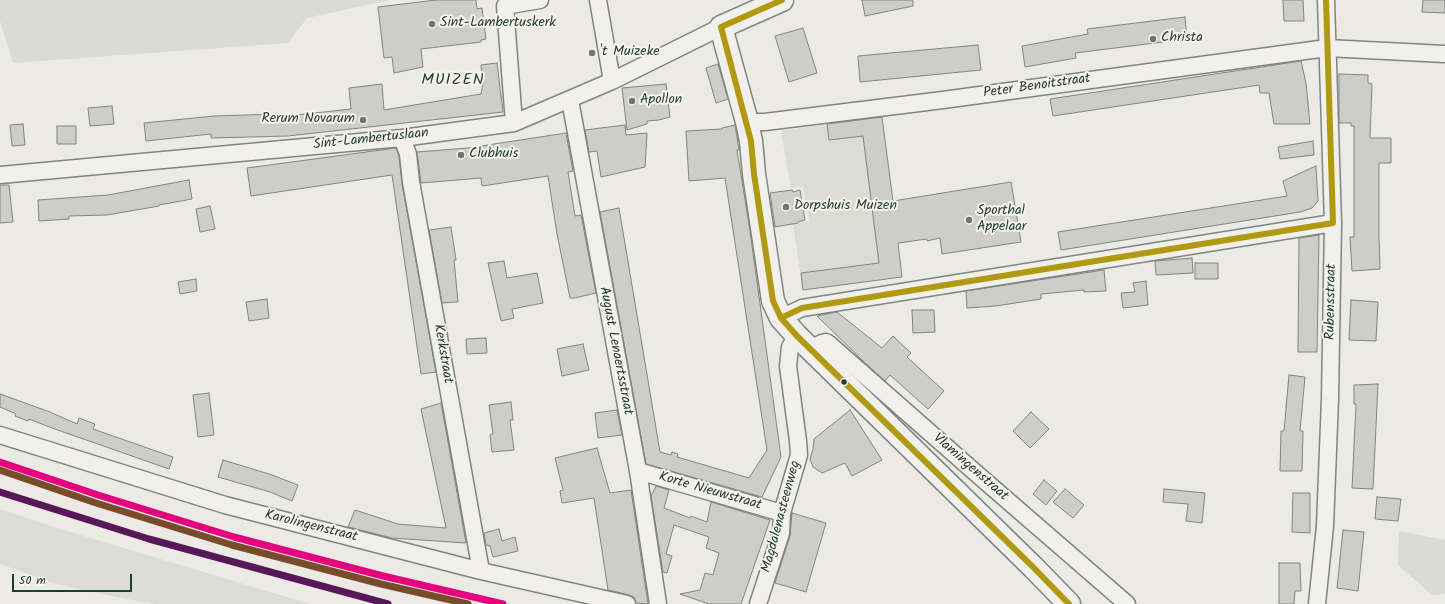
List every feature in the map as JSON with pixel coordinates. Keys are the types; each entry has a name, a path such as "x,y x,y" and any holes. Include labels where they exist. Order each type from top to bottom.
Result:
{"street":[{"path":"514,123 505,6 540,0"},
{"path":"598,0 612,81"},
{"path":"782,0 721,27 751,141 754,174 770,288 773,301 781,318 803,343 1069,604"},
{"name":"Rubensstraat","path":"1317,604 1325,526 1330,399 1333,223 1326,0"},
{"name":"Sint-Lambertuslaan","path":"0,175 402,138 514,123 612,81 721,27"},
{"name":"Peter Benoitstraat","path":"747,122 764,122 1327,48 1445,54"},
{"name":"August Lenaertsstraat","path":"570,100 638,471 658,604"},
{"name":"Kerkstraat","path":"402,138 408,154 411,182 481,570"},
{"path":"781,318 802,308 1333,223"},
{"name":"Vlamingenstraat","path":"803,343 826,342 829,344 1127,604"},
{"name":"Magdalenasteenweg","path":"758,604 781,533 782,513 799,455 788,366 790,347 803,343"},
{"name":"Karolingenstraat","path":"0,434 225,505 481,570 627,604"},
{"name":"Korte Nieuwstraat","path":"638,471 782,513"}],"shaded area":[{"path":"0,0 389,0 307,18 288,43 13,63 0,21"},
{"path":"882,116 902,277 803,290 793,224 809,221 803,186 791,188 781,131"},
{"path":"0,509 54,527 310,604 155,604 53,583 0,564"},
{"path":"1399,531 1445,540 1445,594 1432,595 1398,565"}],"building":[{"name":"Sint-Lambertuskerk","path":"436,0 476,0 477,9 482,8 486,39 481,40 481,42 421,49 423,67 394,73 392,57 384,58 378,7"},
{"path":"862,0 913,0 913,6 865,16"},
{"path":"1283,0 1303,0 1304,21 1284,21"},
{"path":"1423,0 1445,0 1445,13 1422,12"},
{"path":"1185,17 1187,39 1075,53 1076,58 1025,67 1022,46 1088,34 1087,29"},
{"path":"803,28 817,73 789,82 775,36"},
{"path":"978,45 981,70 860,82 858,56"},
{"path":"1301,61 1306,83 1310,124 1274,124 1269,93 1260,93 1259,85 1053,116 1050,99"},
{"path":"497,63 503,112 288,136 211,138 211,134 146,141 144,123 214,116 278,114 278,117 351,109 349,88 382,84 384,110 481,94 483,83 481,65"},
{"path":"718,64 728,99 716,103 706,68"},
{"path":"1339,74 1368,75 1368,83 1372,84 1370,138 1391,138 1391,163 1379,163 1380,269 1352,271 1350,237 1354,237 1354,126 1351,126 1351,123 1339,123"},
{"path":"666,84 670,117 647,121 647,124 627,130 622,88"},
{"path":"112,106 114,124 90,126 88,108"},
{"path":"882,117 893,201 1011,182 1021,242 942,254 940,238 927,241 927,239 898,243 902,277 803,290 801,273 879,263 863,136 829,140 827,124"},
{"path":"23,124 25,145 12,146 10,125"},
{"path":"625,125 626,135 647,133 645,167 601,177 597,151 589,152 585,130"},
{"path":"735,125 739,150 737,150 750,231 781,457 762,497 646,464 600,212 619,208 660,452 671,455 672,452 678,454 677,457 749,478 767,450 725,178 689,181 686,131 722,129"},
{"path":"57,126 76,126 76,144 57,144"},
{"path":"566,133 573,171 568,172 575,216 581,215 596,293 575,298 570,298 557,234 548,176 482,186 481,178 421,183 417,152 468,148"},
{"path":"1313,141 1314,155 1280,159 1278,147"},
{"path":"396,148 399,156 402,184 436,372 421,374 392,175 251,196 247,168"},
{"path":"1316,166 1318,201 1312,208 1300,212 1061,250 1058,232 1287,196 1283,181"},
{"path":"189,180 192,199 107,215 69,216 69,219 39,221 38,200 108,195"},
{"path":"0,185 9,185 13,222 0,223"},
{"name":"Dorpshuis Muizen","path":"792,190 793,192 800,190 805,220 798,223 775,227 770,193"},
{"path":"210,206 215,229 200,232 196,209"},
{"path":"451,227 456,260 454,260 458,302 442,303 429,230"},
{"path":"1319,235 1317,352 1298,352 1299,238"},
{"path":"1192,258 1193,273 1156,275 1155,261"},
{"path":"504,261 507,278 537,273 543,303 512,309 514,318 501,321 488,263"},
{"path":"1195,263 1218,263 1218,279 1195,279"},
{"path":"1104,270 1106,291 1084,292 1084,290 1041,294 1041,299 996,306 967,308 966,291"},
{"path":"196,279 197,291 180,294 178,282"},
{"path":"1146,281 1148,305 1123,308 1121,293 1135,292 1133,283"},
{"path":"267,299 269,318 249,321 246,302"},
{"path":"1351,300 1378,302 1376,341 1349,340"},
{"path":"912,310 934,310 935,332 913,333"},
{"path":"837,312 882,348 893,336 911,353 907,357 944,391 928,409 890,375 885,381 817,316"},
{"path":"486,338 487,353 467,354 466,339"},
{"path":"583,344 589,370 562,376 557,349"},
{"path":"1289,375 1305,377 1300,431 1303,431 1302,471 1280,471 1281,431 1284,431"},
{"path":"1378,384 1373,489 1352,488 1356,404 1354,404 1354,385"},
{"path":"209,393 214,435 198,437 193,395"},
{"path":"0,394 50,412 77,424 79,418 95,424 93,429 173,457 169,469 29,419 28,421 15,416 16,414 0,407"},
{"path":"511,402 513,420 510,420 514,450 492,452 490,435 493,434 489,405"},
{"path":"441,403 466,543 392,538 348,527 355,510 398,524 446,528 421,409"},
{"path":"617,410 622,435 598,438 595,413"},
{"path":"850,410 882,460 852,476 845,463 822,473 813,467 810,459 814,439"},
{"path":"1031,412 1049,429 1030,448 1013,431"},
{"path":"597,448 610,493 631,490 648,604 636,603 634,597 608,590 594,498 562,503 560,491 563,490 555,458"},
{"path":"223,460 269,474 298,485 292,501 270,492 218,477"},
{"path":"1044,480 1057,491 1046,505 1033,494"},
{"path":"656,486 669,490 664,508 690,518 691,516 707,522 711,502 770,520 741,604 709,604 680,594 700,590 705,573 713,575 719,553 706,548 709,537 674,525 666,554 672,556 667,573 663,572 651,496"},
{"path":"1065,489 1084,505 1073,518 1053,502"},
{"path":"1164,489 1205,493 1202,523 1186,521 1188,504 1163,502"},
{"path":"1293,493 1310,493 1310,533 1292,532"},
{"path":"1377,497 1401,499 1398,521 1375,519"},
{"path":"792,513 826,523 806,592 775,583 790,536"},
{"path":"499,529 502,541 515,537 518,551 493,557 490,546 486,545 484,533"},
{"path":"1343,530 1364,532 1358,591 1337,588"},
{"path":"1279,563 1300,563 1301,591 1295,591 1294,604 1279,604"}],"transit line":[{"path":"782,0 721,27 751,141 754,174 773,301 781,318 797,336 1069,604"},
{"path":"781,318 802,308 1333,223 1326,0"},
{"path":"0,462 98,495 234,537 383,576 503,604"},
{"path":"0,470 96,503 232,545 381,584 468,604"},
{"path":"0,492 149,539 388,604"}],"place":[{"name":"Sint-Lambertuskerk","path":"432,24"},
{"name":"Christa","path":"1153,39"},
{"name":"'t Muizeke","path":"592,53"},
{"name":"Apollon","path":"632,101"},
{"name":"Rerum Novarum","path":"363,120"},
{"name":"Clubhuis","path":"461,155"},
{"name":"Dorpshuis Muizen","path":"786,207"},
{"name":"Sporthal Appelaar","path":"969,220"}],"district":[{"name":"MUIZEN","path":"453,81"}]}
